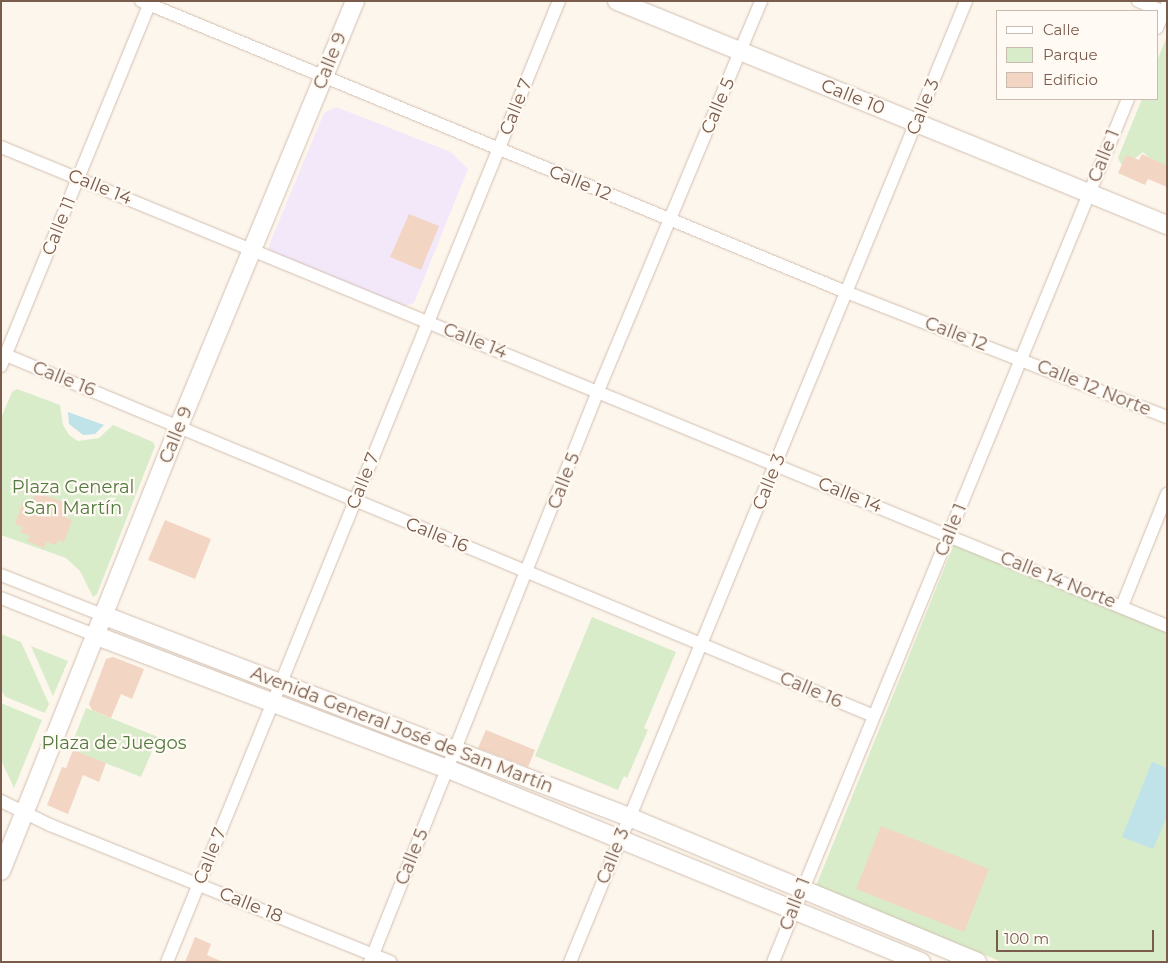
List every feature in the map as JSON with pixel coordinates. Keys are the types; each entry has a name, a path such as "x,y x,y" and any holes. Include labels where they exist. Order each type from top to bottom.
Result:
{"main road":[{"name":"Calle 9","path":"1,870 97,636 179,426 354,1"},
{"name":"Calle 10","path":"617,1 1167,225"},
{"name":"Avenida General José de San Martín","path":"105,616 629,817 802,887 977,962"},
{"name":"Avenida General José de San Martín","path":"97,636 448,769 921,962"}],"street":[{"name":"Calle 7","path":"167,962 559,1"},
{"name":"Calle 5","path":"371,958 529,570 598,392 761,1"},
{"name":"Calle 3","path":"570,962 966,1"},
{"path":"1138,1 1165,8 1158,26"},
{"name":"Calle 12","path":"147,2 846,292 1022,358"},
{"name":"Calle 11","path":"3,358 78,178 147,2"},
{"name":"Calle 1","path":"773,962 802,887 1128,100"},
{"name":"Calle 14","path":"1,147 949,535"},
{"name":"Calle 16","path":"3,358 179,426 355,502 529,570 874,716"},
{"name":"Calle 12 Norte","path":"1022,358 1167,417"},
{"path":"1122,606 1167,494"},
{"name":"Calle 14 Norte","path":"949,535 1167,626"},
{"name":"Avenida General José de San Martín","path":"1,575 105,616"},
{"name":"Avenida General José de San Martín","path":"1,598 97,636"},
{"name":"Calle 18","path":"1,801 26,811 50,825 198,884 371,958 391,962"}],"shaded area":[{"path":"336,107 451,152 468,169 414,303 404,306 269,253 269,245 324,113"}],"green space":[{"path":"1167,36 1167,180 1160,167 1143,152 1128,164 1121,164 1118,158 1142,100 1158,100 1158,58"},
{"name":"Plaza General San Martín","path":"17,389 60,405 63,425 69,435 78,441 99,438 113,425 153,442 155,446 97,594 93,597 80,571 66,558 1,535 1,418 12,392"},
{"path":"954,544 1167,631 1167,962 1002,962 816,886"},
{"path":"592,617 676,652 644,728 648,730 627,778 624,776 618,790 535,756"},
{"path":"1,634 21,642 49,704 45,713 6,697 1,691"},
{"path":"31,646 68,661 53,696"},
{"path":"1,703 42,720 14,788 1,760"},
{"name":"Plaza de Juegos","path":"86,708 158,737 141,777 70,749"}],"water":[{"path":"68,412 104,425 95,434 83,435 69,424"},
{"path":"1152,762 1167,768 1167,816 1153,849 1122,837"}],"building":[{"path":"1142,154 1167,166 1167,187 1148,179 1145,185 1118,173 1126,155 1139,160"},
{"path":"409,214 439,226 421,270 390,257"},
{"path":"36,492 71,505 66,518 72,520 64,542 58,540 56,545 46,542 44,548 27,541 30,536 20,532 23,527 15,524 23,501 31,504"},
{"path":"165,520 211,539 195,579 148,560"},
{"path":"113,657 144,669 132,699 121,694 111,718 92,710 89,704 106,659"},
{"path":"486,730 535,750 528,767 478,748"},
{"path":"73,750 106,763 99,782 83,775 68,814 47,805 62,767 66,768"},
{"path":"881,826 989,869 964,932 856,889"},
{"path":"195,937 211,944 207,955 223,962 185,962"}]}
